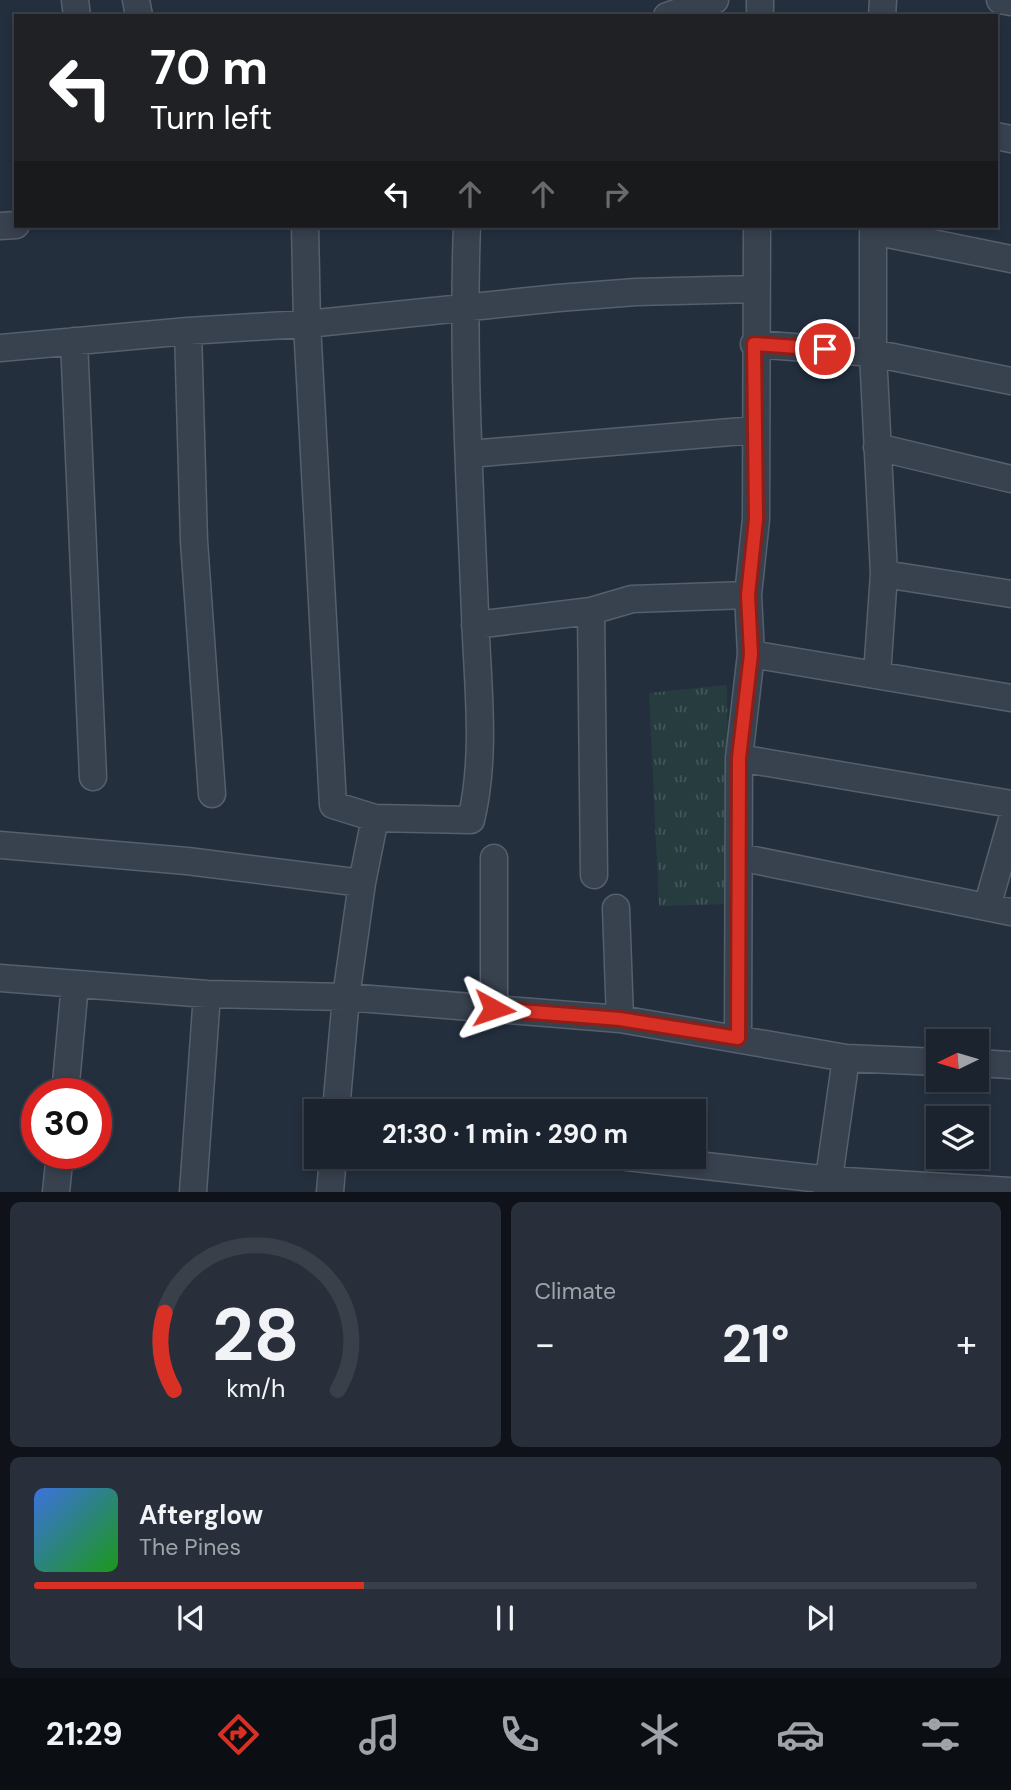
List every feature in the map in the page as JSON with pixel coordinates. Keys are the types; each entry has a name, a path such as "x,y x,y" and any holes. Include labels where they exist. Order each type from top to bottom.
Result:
{"street":[{"path":"673,14 715,0"},
{"path":"1000,0 1011,2"},
{"path":"305,228 307,324 333,805 375,818 471,820 478,794 464,308 467,228"},
{"path":"738,1038 739,758 751,654 748,595 756,519 754,289 757,228"},
{"path":"877,675 884,574 873,353 873,228 1011,258"},
{"path":"0,348 188,331 307,324 636,292 754,289"},
{"path":"188,331 194,541 212,794"},
{"path":"74,341 93,776"},
{"path":"754,344 873,353 1011,381"},
{"path":"469,454 755,430"},
{"path":"877,447 1011,479"},
{"path":"884,574 1011,594"},
{"path":"475,625 591,611 632,599 748,595"},
{"path":"591,611 594,875"},
{"path":"751,654 1011,698"},
{"path":"739,758 1011,804"},
{"path":"337,1099 346,997 362,883 375,818"},
{"path":"738,857 999,910 1011,824"},
{"path":"0,845 187,861 362,883"},
{"path":"494,859 494,1009"},
{"path":"616,908 620,1019"},
{"path":"0,978 208,994 346,997 620,1019 846,1058 926,1061"},
{"path":"66,1078 75,984"},
{"path":"193,1192 208,994"},
{"path":"828,1186 846,1058"},
{"path":"989,1064 1011,1065"},
{"path":"706,1168 828,1186 1011,1191"},
{"path":"56,1192 58,1169"},
{"path":"330,1192 331,1169"}],"green space":[{"path":"727,685 729,904 659,906 649,693"}],"route":[{"path":"494,1009 620,1019 738,1038 739,758 751,654 748,595 756,519 754,344 825,349"}]}
